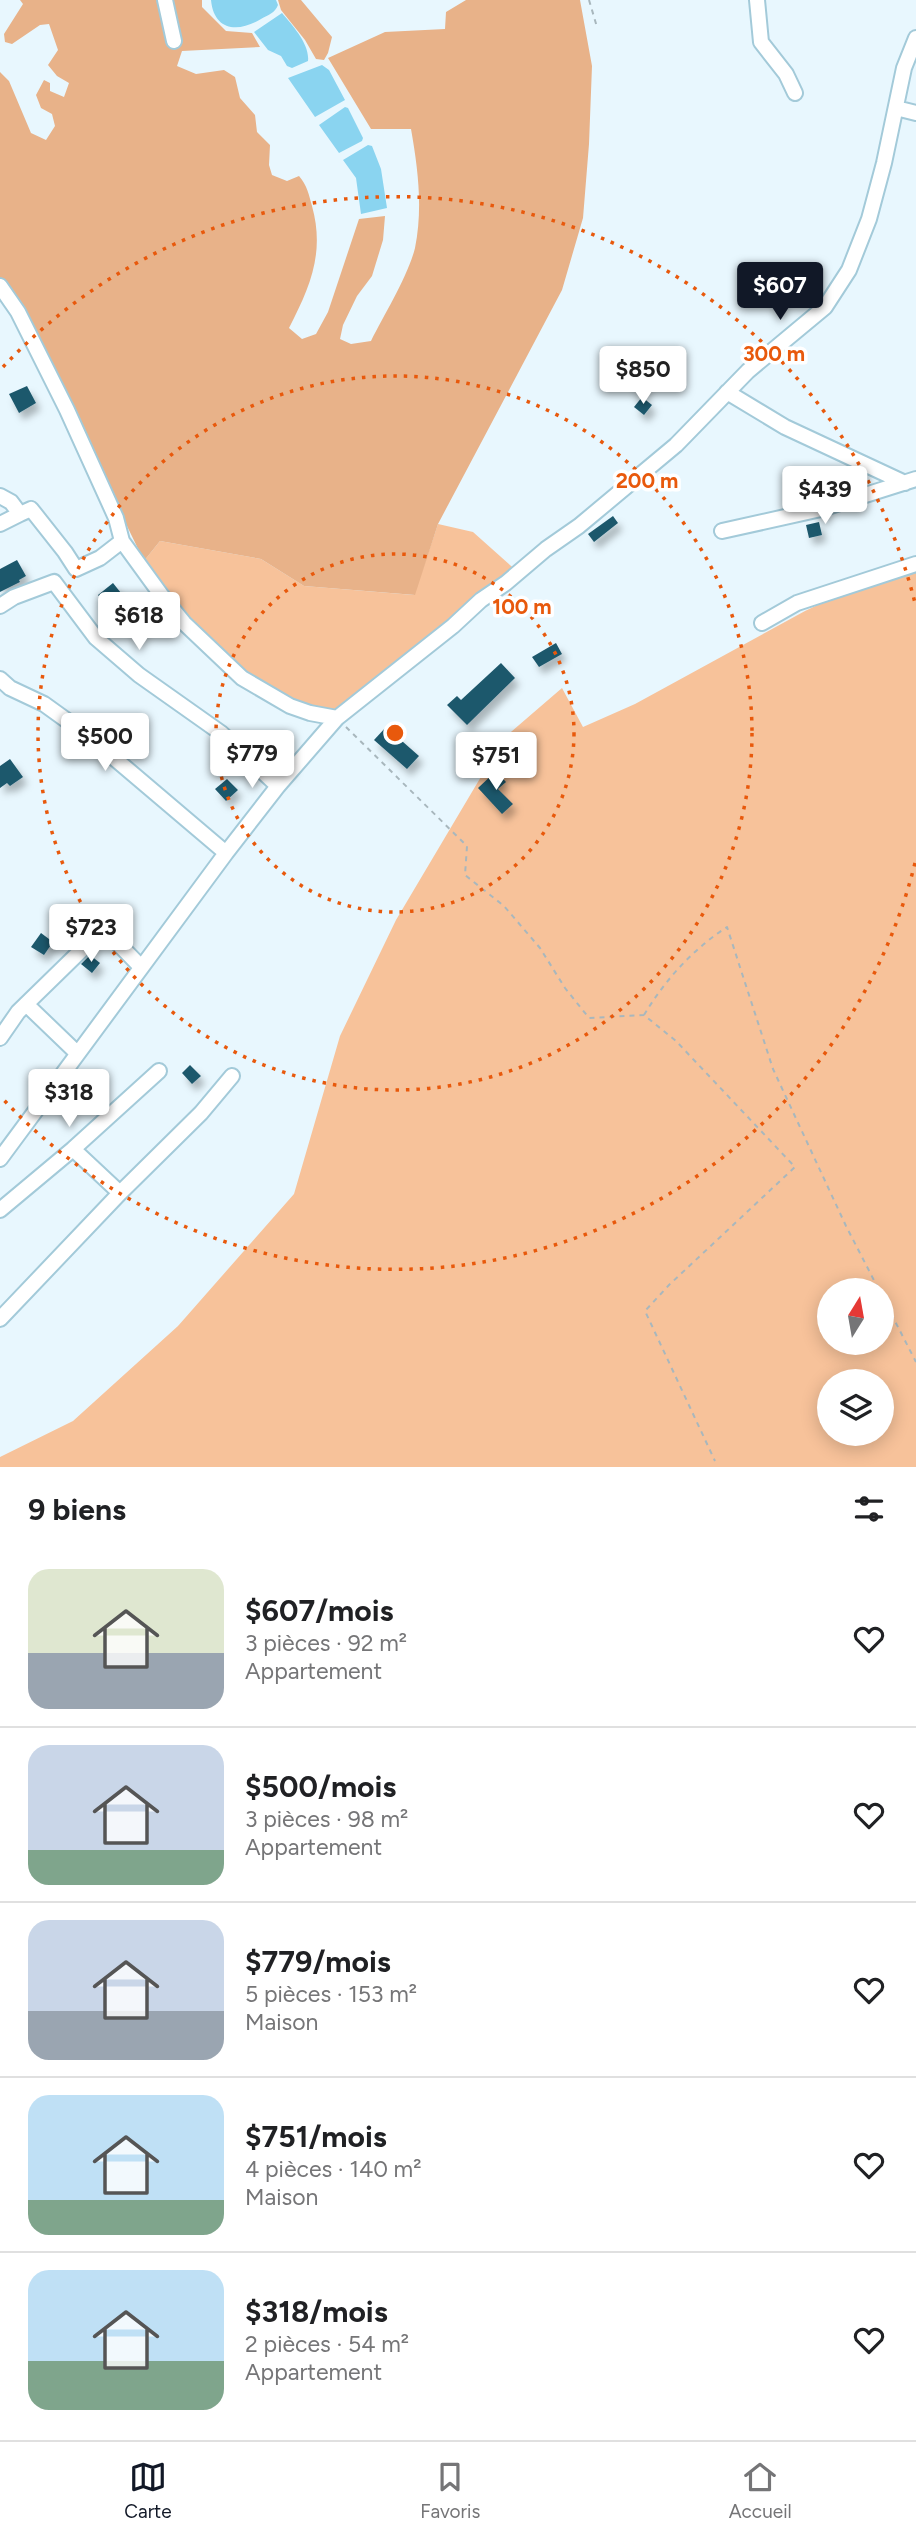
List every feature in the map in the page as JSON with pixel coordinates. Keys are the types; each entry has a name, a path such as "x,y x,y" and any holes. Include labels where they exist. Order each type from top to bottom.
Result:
{"street":[{"path":"165,0 174,41"},
{"path":"757,0 761,42 786,75 795,93"},
{"path":"0,1158 226,853 278,786 337,718 399,666 453,626 481,600 579,526 676,445 748,371 825,307 849,270 874,205 904,68 916,38"},
{"path":"896,108 916,113"},
{"path":"0,287 18,312 67,410 116,518 122,541 139,567 184,623 242,678 290,706 337,718"},
{"path":"727,392 785,427 911,481"},
{"path":"722,531 821,509 911,481"},
{"path":"0,496 11,502 20,514"},
{"path":"0,524 31,509 76,569"},
{"path":"0,606 100,558 122,541"},
{"path":"762,623 797,603 916,564"},
{"path":"54,582 96,638 139,674 220,733 278,786"},
{"path":"0,679 10,688 44,704 87,734 226,853"},
{"path":"0,1038 26,1004 101,931 106,931 141,967"},
{"path":"26,1004 77,1053"},
{"path":"0,1210 73,1149 159,1071"},
{"path":"0,1319 120,1193 201,1113 232,1076"},
{"path":"73,1149 120,1193"}],"path":[{"path":"589,0 597,27"},
{"path":"337,718 467,846 465,875 504,906 540,948 565,988 589,1018 643,1015 676,1041 794,1167 645,1311 715,1461"},
{"path":"643,1015 660,988 706,940 727,927 773,1069 872,1278"},
{"path":"894,1320 916,1362"}],"shaded area":[{"path":"20,0 202,0 202,7 226,31 252,33 260,47 182,51 177,66 196,74 224,70 235,77 240,98 255,115 257,132 270,145 269,165 272,175 287,181 299,176 306,187 316,223 316,254 309,284 289,328 302,339 316,334 328,312 359,219 385,216 383,240 372,276 357,296 343,325 340,339 351,344 371,341 412,259 419,218 417,174 411,129 371,129 328,58 385,32 445,29 446,12 466,0 580,0 592,66 583,218 562,290 438,524 415,595 304,586 261,559 160,541 144,561 22,310 0,278 0,72 9,81 31,133 46,140 55,126 52,114 41,108 36,95 44,80 50,83 50,91 64,97 69,83 57,76 48,65 58,50 49,24 40,25 12,44 5,42 4,34 23,4"},
{"path":"278,0 301,0 332,37 324,60 316,59 281,10"},
{"path":"438,524 473,532 520,574 353,708 332,711 293,702 245,674 177,607 144,561 160,541 261,559 304,586 414,595"},
{"path":"908,562 916,567 916,1467 0,1467 0,1457 73,1421 178,1326 294,1194 340,1036 396,920 504,738 562,688 583,727 635,704 805,611"}],"water":[{"path":"211,0 276,0 278,5 273,12 261,19 236,27 222,23 217,18"},
{"path":"282,13 300,35 308,55 308,61 292,68 287,66 281,56 268,50 254,32"},
{"path":"322,65 329,70 345,100 315,117 288,78"},
{"path":"345,107 363,138 339,153 319,125"},
{"path":"368,145 372,146 381,169 387,208 361,214 356,178 343,160"}],"building":[{"path":"27,386 36,403 19,413 9,394"},
{"path":"642,397 652,405 644,415 634,407"},
{"path":"613,516 618,523 594,542 588,534"},
{"path":"819,522 822,535 809,538 806,525"},
{"path":"17,560 26,576 0,592 0,569"},
{"path":"113,583 121,593 106,605 98,595"},
{"path":"556,643 562,654 539,667 532,657"},
{"path":"501,663 515,678 467,725 447,705 457,696 461,700"},
{"path":"386,727 419,756 407,769 374,740"},
{"path":"10,759 23,777 10,786 7,783 0,788 0,766"},
{"path":"496,771 506,782 498,789 513,804 502,814 478,788"},
{"path":"227,779 238,790 226,801 215,789"},
{"path":"41,933 53,942 44,955 31,947"},
{"path":"90,955 100,963 92,973 81,964"},
{"path":"190,1065 201,1076 192,1084 182,1073"}]}
